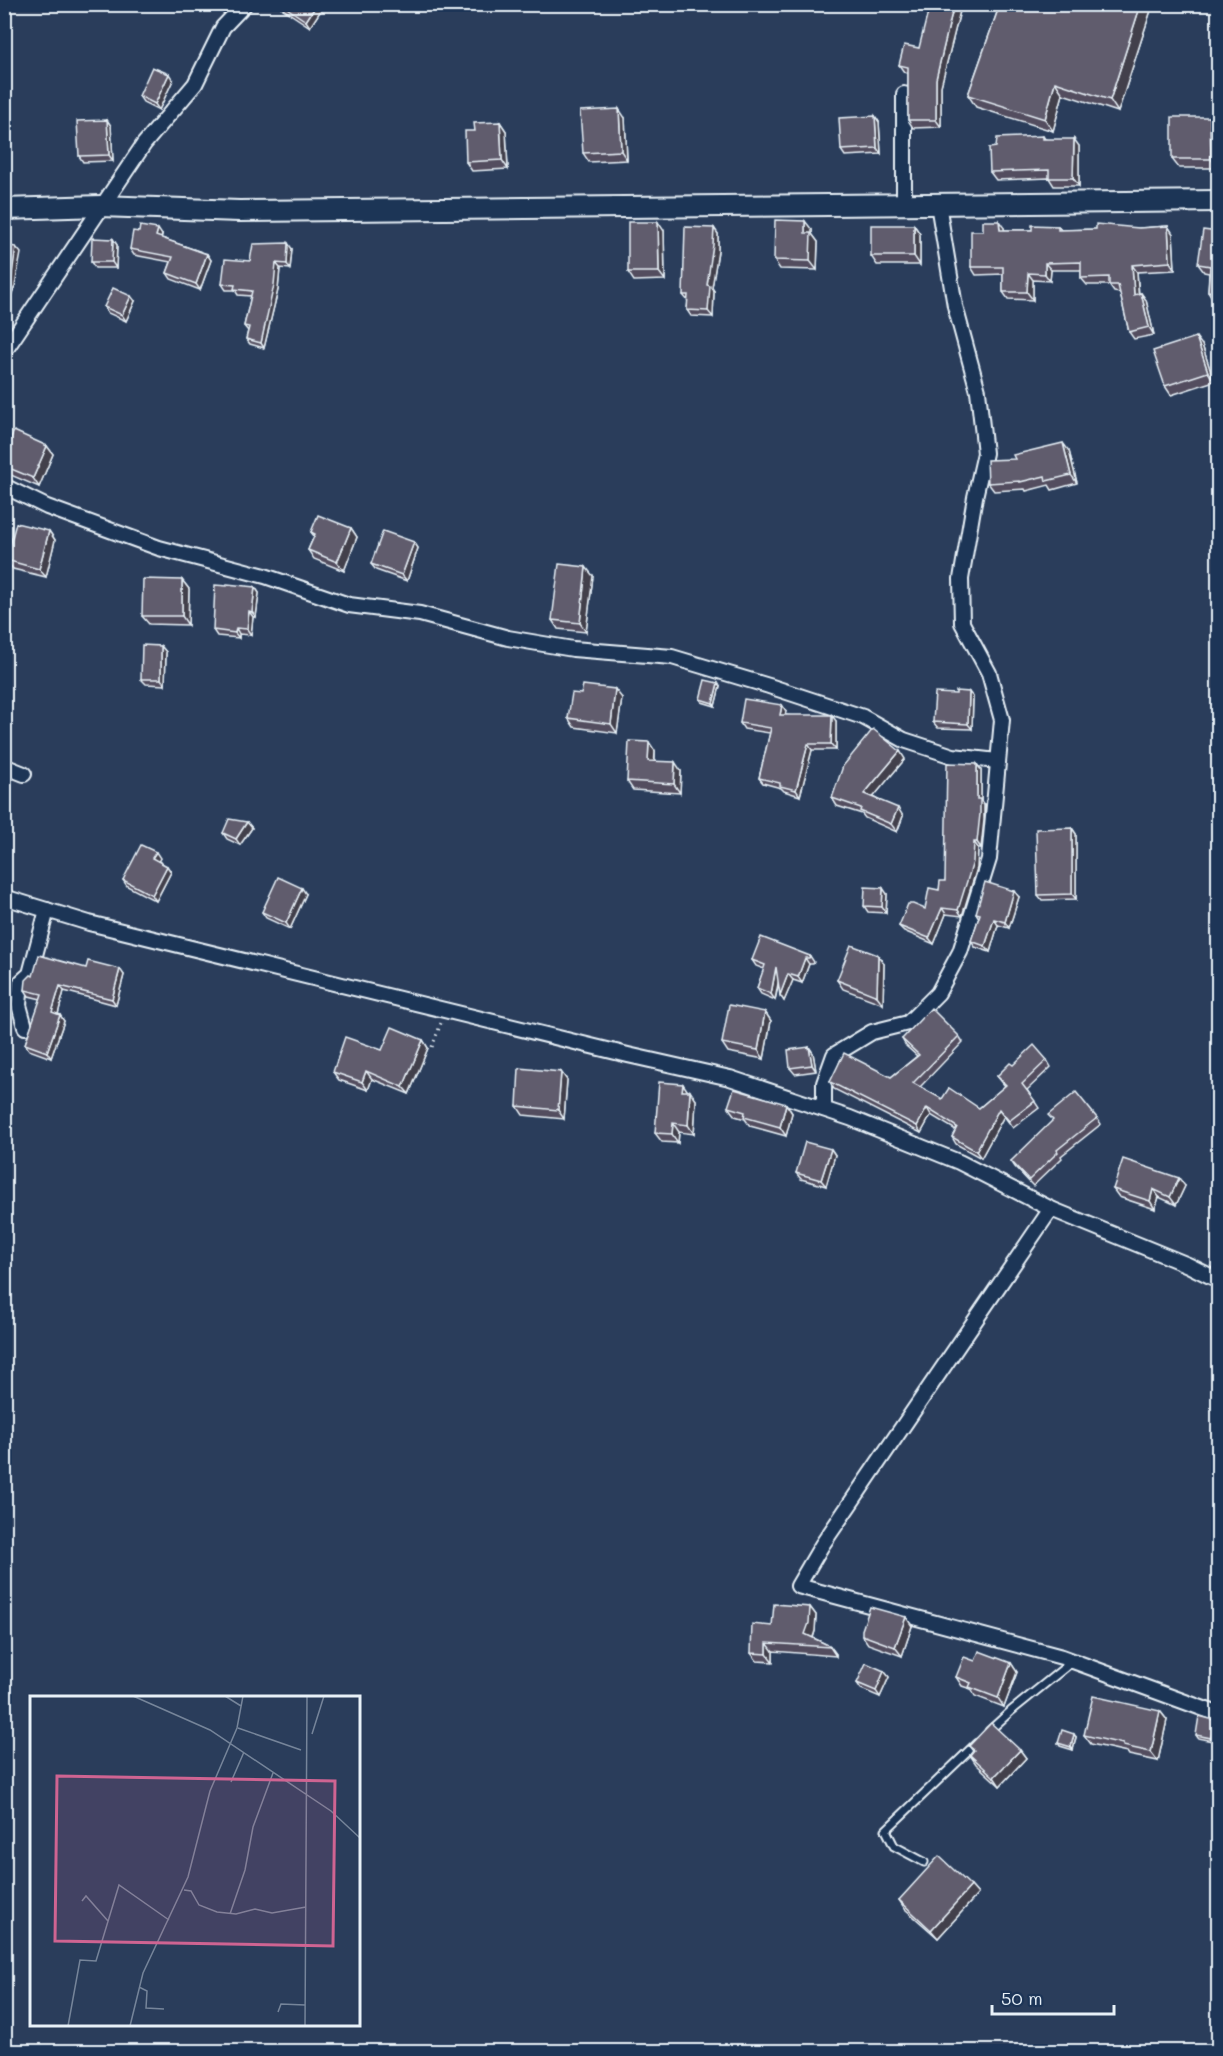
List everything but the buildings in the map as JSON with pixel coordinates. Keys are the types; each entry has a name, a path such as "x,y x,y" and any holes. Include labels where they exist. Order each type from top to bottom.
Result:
{"street":[{"path":"4,352 144,144 195,84 223,27 245,4"},
{"path":"904,94 904,205"},
{"path":"4,209 101,207 251,211 1218,201"},
{"path":"824,1109 824,1083 834,1055 872,1032 908,1023 939,993 960,952 989,859 1002,720 989,673 962,623 961,579 985,453 978,391 955,306 938,204"},
{"path":"4,486 47,507 159,548 265,576 349,605 420,614 508,638 573,649 672,657 863,717 904,740 953,756 997,761"},
{"path":"4,766 24,774"},
{"path":"4,897 100,926 730,1078 850,1118 959,1162 1052,1209 1188,1265 1218,1280"},
{"path":"26,1027 19,1005 21,982 30,974 47,910"},
{"path":"1052,1209 822,1545 798,1586 1073,1661 1218,1714"}],"lane":[{"path":"924,1862 894,1846 886,1830 1011,1711 1073,1661"}],"path":[{"path":"432,1047 446,1010"}]}
